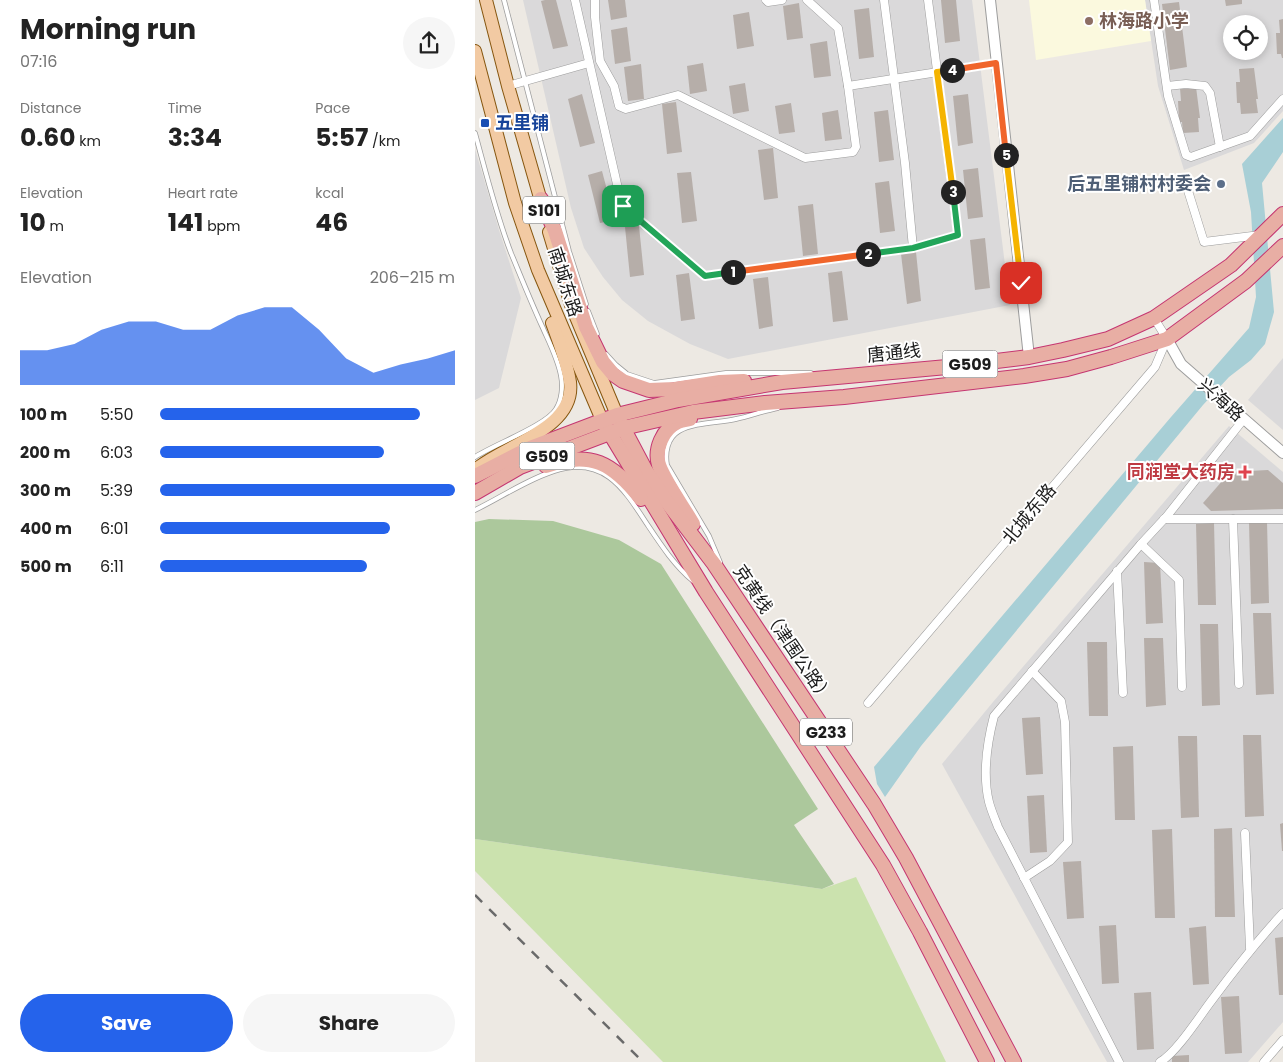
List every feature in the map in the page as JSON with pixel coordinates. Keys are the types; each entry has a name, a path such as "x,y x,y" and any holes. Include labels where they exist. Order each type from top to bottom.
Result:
{"highway":[{"path":"541,199 555,231 587,327 603,362 613,374 623,381 649,390 675,389 720,382 759,379 782,382"},
{"name":"唐通线","path":"620,421 678,400 782,382 1029,357 1108,339 1154,318 1231,265 1283,214"},
{"name":"G509","path":"475,493 520,467 609,433 620,421 765,403 844,397 1023,376 1067,369 1111,358 1167,340 1246,280 1283,246"},
{"path":"714,564 659,465 657,456 659,445 666,433 678,422 738,411 765,403"},
{"path":"475,476 530,448 602,420 620,421"},
{"name":"G233","path":"602,420 687,561 883,866 924,940 987,1062"},
{"name":"克黄线（津围公路）","path":"620,421 646,471 734,593 847,763 901,850 1014,1062"},
{"name":"G233","path":"475,499 533,470 557,462 571,459 601,463 622,477 687,561"}],"main road":[{"name":"南城东路","path":"486,0 508,86 568,296 583,336 620,421"},
{"name":"南城东路","path":"475,51 515,203 538,270 602,420"},
{"path":"475,470 487,461 552,424 566,407 570,383 538,270"}],"street":[{"path":"575,0 623,206 705,276 913,248 958,235 928,0"},
{"path":"595,0 599,60 614,86 619,106 626,110 678,95 805,158 853,152 856,147 838,28 807,0"},
{"path":"766,0 768,2 782,0"},
{"path":"884,0 913,248"},
{"path":"989,0 1029,357"},
{"path":"1154,0 1168,96 1186,155 1191,157 1250,136 1283,100"},
{"path":"580,23 595,17"},
{"path":"508,86 589,63"},
{"path":"848,86 996,63"},
{"path":"1167,86 1186,84 1205,86 1210,93 1220,146"},
{"path":"1185,181 1204,242 1262,235"},
{"path":"1154,318 1167,340"},
{"name":"兴海路","path":"1167,340 1181,364 1283,453"},
{"name":"北城东路","path":"868,703 1155,367 1167,340"},
{"path":"1119,1062 998,828 989,801 985,773 988,739 993,716 1164,519 1243,420"},
{"path":"1164,519 1283,519"},
{"path":"1233,519 1239,684"},
{"path":"1141,544 1179,580 1182,687"},
{"path":"1117,571 1123,694"},
{"path":"1024,878 1050,861 1068,842 1065,722 1061,700 1032,671"},
{"path":"1245,833 1250,948"},
{"path":"1160,1062 1185,1036 1250,948 1283,912"},
{"path":"1265,1062 1283,1040"}],"lane":[{"path":"504,0 569,250 597,335"},
{"path":"475,132 493,198 510,250 550,343 561,376 560,400 556,411 538,424 475,457"},
{"path":"604,350 608,357 627,374 654,384 704,375 742,373 815,373 838,377"},
{"path":"734,593 709,536 667,466 665,456 671,438 677,432 686,428 737,419 785,407 824,402 844,397"},
{"path":"475,510 543,474 556,470 583,467 595,470 608,476 620,486 680,570 707,592"}],"shaded area":[{"path":"523,0 972,0 1010,305 728,359 690,344 648,321 622,300 603,277 584,248 571,208"},
{"name":"林海路小学","path":"1029,0 1145,0 1151,41 1036,60"},
{"path":"1145,0 1283,0 1283,111 1254,143 1184,170 1158,86"},
{"path":"475,149 521,298 499,388 475,400"},
{"path":"1283,358 1283,430 1248,400"},
{"path":"1229,426 1283,472 1283,1022 1248,1062 1107,1062 942,764"}],"green space":[{"path":"489,519 553,521 619,540 661,564 818,809 794,825 834,884 822,889 475,839 475,522"},
{"path":"475,839 822,889 856,877 946,1062 663,1062 475,871"}],"water":[{"path":"1283,118 1283,152 1262,183 1274,312 1265,344 1251,360 1229,377 1203,405 921,746 885,797 877,784 874,767 1171,417 1249,328 1256,297 1251,212 1242,164"}],"building":[{"path":"556,0 568,46 553,49 541,1"},
{"path":"608,0 625,0 627,17 611,20"},
{"path":"941,0 956,0 960,41 945,43"},
{"path":"1225,0 1242,0 1242,4 1226,6"},
{"path":"1179,2 1187,67 1170,70 1162,4"},
{"path":"799,3 803,38 787,40 783,6"},
{"path":"869,8 874,57 859,59 854,10"},
{"path":"749,12 754,46 737,49 733,15"},
{"path":"1283,19 1282,58 1281,54 1277,54 1276,33 1280,33 1279,20"},
{"path":"627,27 631,61 615,64 611,30"},
{"path":"827,41 831,76 814,78 810,44"},
{"path":"703,63 707,91 690,94 687,66"},
{"path":"641,64 644,99 628,101 624,67"},
{"path":"1254,68 1258,113 1241,114 1240,103 1237,103 1236,82 1240,82 1239,69"},
{"path":"745,83 749,111 733,114 729,86"},
{"path":"1196,87 1200,118 1198,118 1199,132 1183,133 1182,122 1179,122 1178,101 1181,101 1180,88"},
{"path":"582,94 595,143 580,147 568,99"},
{"path":"968,94 973,143 958,146 953,96"},
{"path":"676,102 682,152 667,154 662,104"},
{"path":"791,103 795,132 779,134 775,106"},
{"path":"838,110 842,139 825,141 822,113"},
{"path":"888,110 894,160 879,162 874,112"},
{"path":"773,148 778,198 764,200 758,150"},
{"path":"978,168 983,217 968,219 963,170"},
{"path":"602,171 615,220 600,223 588,175"},
{"path":"691,172 697,221 682,223 677,173"},
{"path":"889,181 895,231 880,233 875,183"},
{"path":"813,204 818,254 803,256 798,206"},
{"path":"639,226 644,275 630,277 625,227"},
{"path":"985,238 990,288 975,290 970,240"},
{"path":"916,252 921,301 907,304 901,254"},
{"path":"842,271 848,320 833,322 828,273"},
{"path":"689,273 695,319 681,321 676,275"},
{"path":"768,277 773,326 759,329 753,279"},
{"path":"1268,470 1283,483 1283,509 1211,511 1203,503 1230,472"},
{"path":"1249,522 1267,522 1269,603 1251,604"},
{"path":"1214,523 1216,605 1198,605 1196,524"},
{"path":"1144,562 1160,563 1163,623 1146,624"},
{"path":"1253,613 1271,613 1274,694 1256,695"},
{"path":"1200,624 1218,624 1220,705 1202,706"},
{"path":"1144,638 1163,638 1166,705 1146,707"},
{"path":"1087,642 1107,642 1108,716 1089,716"},
{"path":"1040,717 1043,774 1026,775 1022,718"},
{"path":"1243,735 1261,735 1264,816 1245,817"},
{"path":"1178,736 1197,736 1199,817 1181,818"},
{"path":"1133,746 1135,820 1115,820 1113,747"},
{"path":"1044,795 1047,852 1030,853 1027,796"},
{"path":"1283,823 1283,851 1282,851 1280,824"},
{"path":"1232,828 1235,917 1215,917 1214,829"},
{"path":"1172,829 1175,918 1155,918 1152,830"},
{"path":"1081,861 1084,918 1067,919 1063,862"},
{"path":"1116,925 1119,983 1102,984 1099,926"},
{"path":"1206,926 1209,984 1193,985 1189,928"},
{"path":"1283,937 1283,995 1279,995 1275,938"},
{"path":"1151,992 1154,1049 1137,1050 1134,993"},
{"path":"1239,996 1242,1053 1225,1054 1221,997"},
{"path":"1189,1055 1189,1062 1172,1062 1172,1056"}],"railway":[{"path":"475,895 643,1062"}],"place":[{"name":"林海路小学","path":"1089,21"},
{"name":"五里铺","path":"485,123"},
{"name":"后五里铺村村委会","path":"1221,184"},
{"name":"同润堂大药房","path":"1245,472"}],"route":[{"path":"623,206 705,276 913,248 958,235 937,72 996,63 1021,283"}]}
